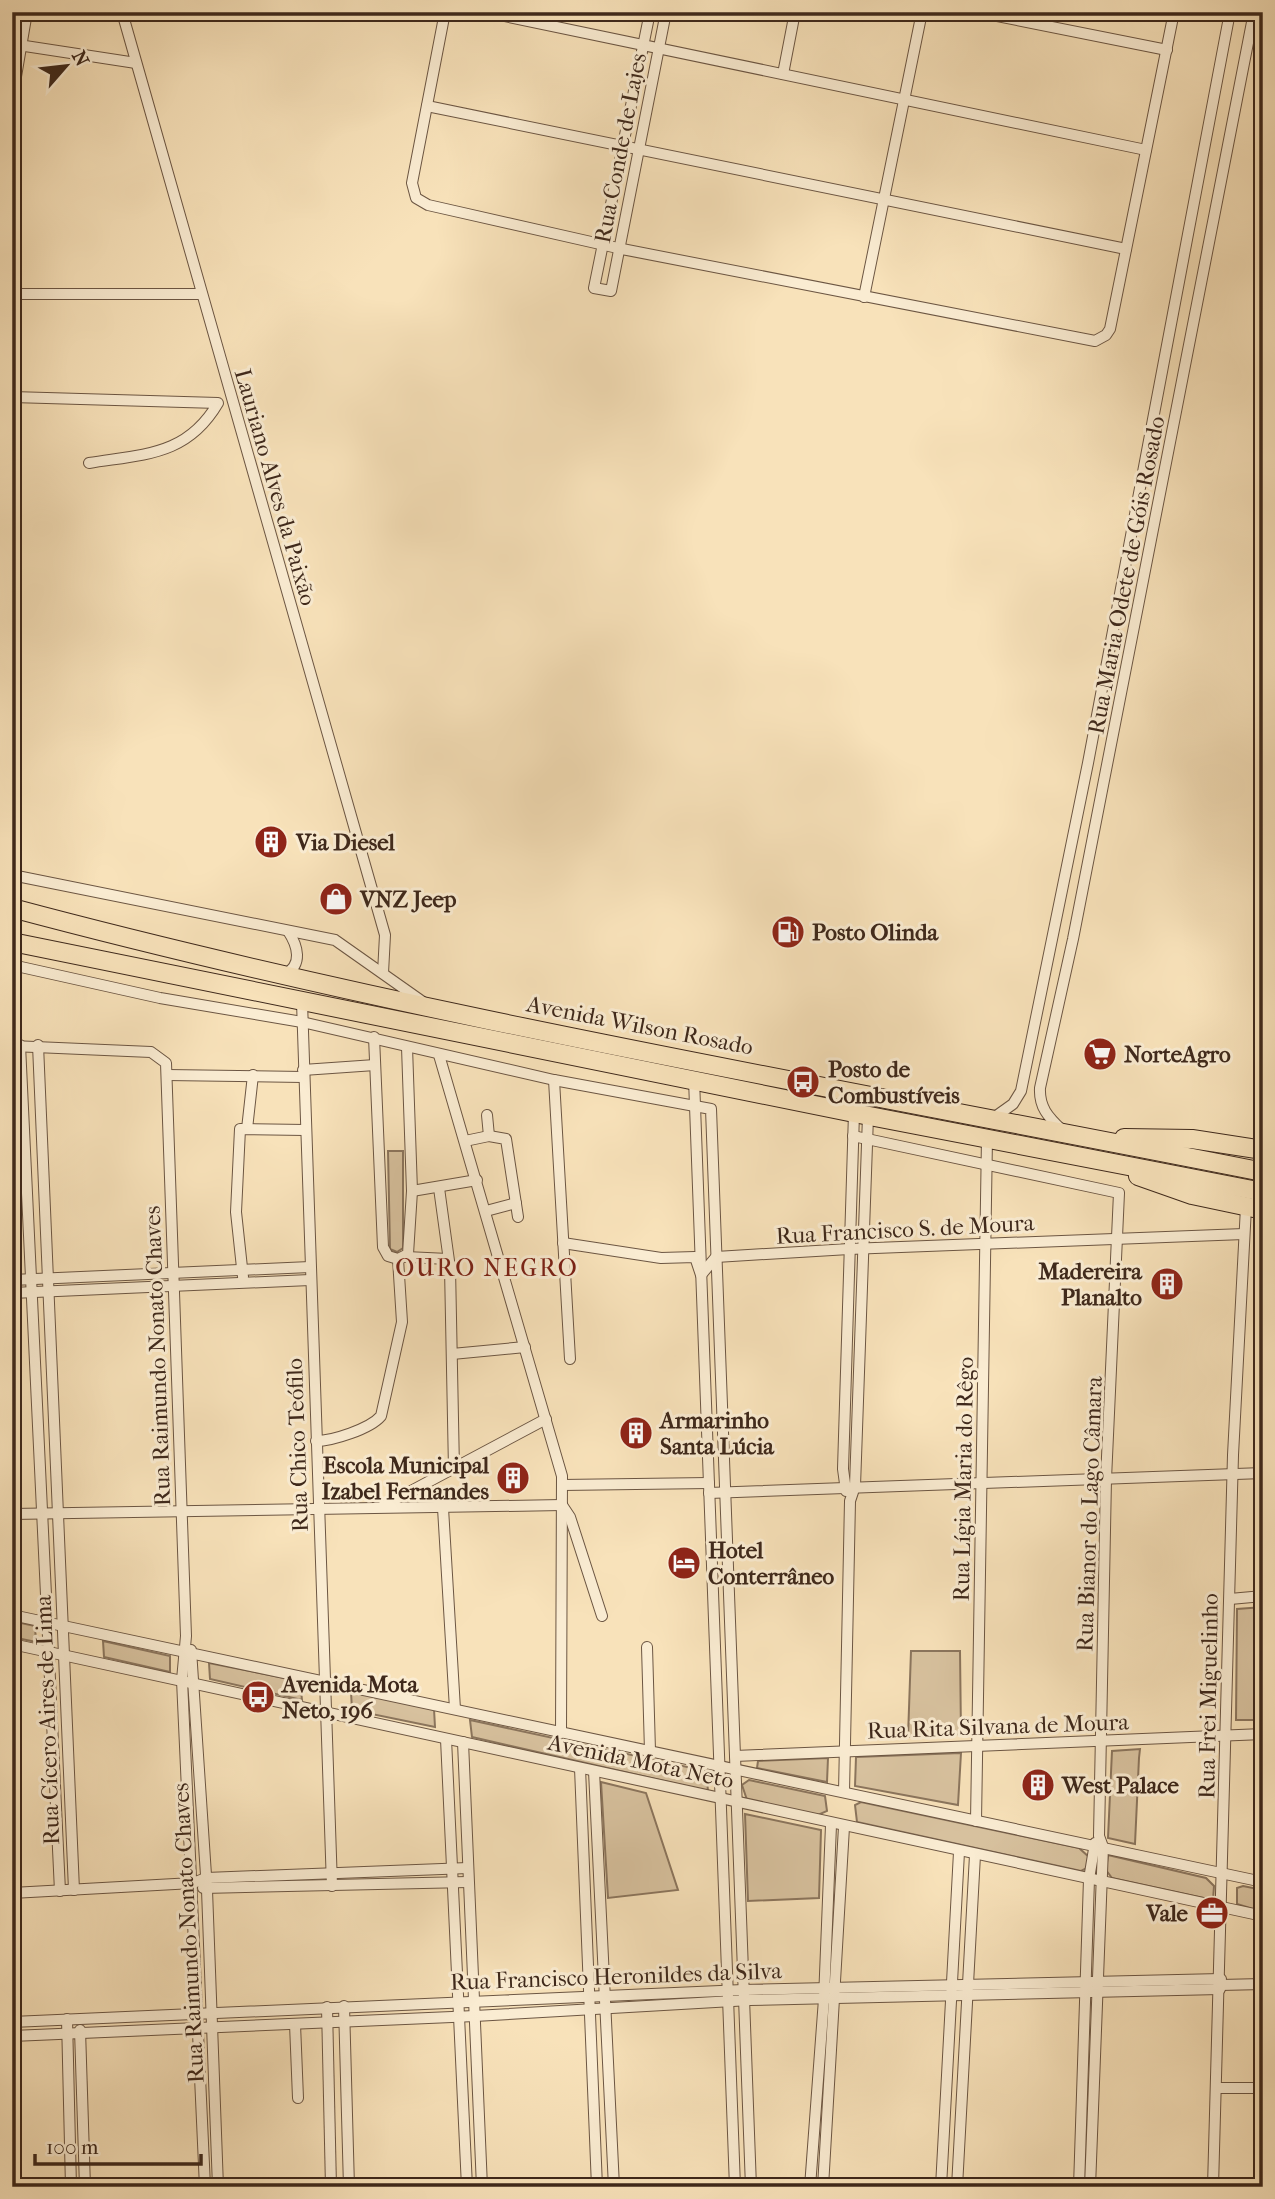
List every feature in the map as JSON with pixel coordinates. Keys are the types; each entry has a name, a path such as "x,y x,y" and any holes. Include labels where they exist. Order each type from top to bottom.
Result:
{"highway":[{"name":"Avenida Wilson Rosado","path":"12,908 431,1008 1067,1135 1093,1149 1152,1170 1263,1192"},
{"name":"Avenida Wilson Rosado","path":"12,942 987,1138 1093,1149 1155,1151 1263,1172"},
{"path":"1093,1149 1155,1136 1263,1150"},
{"path":"1093,1149 1192,1195 1254,1208"}],"street":[{"path":"12,100 17,45 27,12"},
{"name":"Lauriano Alves da Paixão","path":"122,12 200,294 385,935 383,973"},
{"path":"445,12 412,183 413,192 421,201 434,208 620,248 1095,341 1106,335 1110,328 1174,12"},
{"path":"485,12 1146,150"},
{"name":"Rua Conde de Lajes","path":"650,12 594,288 611,291 666,12"},
{"path":"783,74 795,12"},
{"path":"864,297 922,12"},
{"path":"978,12 1167,50"},
{"name":"Rua Maria Odete de Góis Rosado","path":"991,1120 1009,1109 1021,1091 1088,763 1230,12"},
{"name":"Rua Maria Odete de Góis Rosado","path":"1067,1135 1045,1114 1040,1094 1101,799 1254,12"},
{"path":"17,45 136,63"},
{"path":"427,106 1126,249"},
{"path":"12,294 200,294"},
{"path":"12,397 218,403 206,424 186,441 157,451 89,463"},
{"path":"1088,763 1097,741 1106,742 1101,799"},
{"path":"1067,859 1058,937 1068,938 1078,914"},
{"path":"12,876 335,940 431,1008"},
{"path":"284,975 293,970 297,963 295,940 288,931"},
{"path":"12,965 160,998 374,1037 439,1055 554,1080 711,1109 751,2187"},
{"name":"Rua Chico Teófilo","path":"302,1002 332,1886"},
{"path":"374,1037 383,1247 388,1256 448,1259"},
{"name":"Rua Cícero Aires de Lima","path":"38,1045 74,1890"},
{"path":"16,1046 156,1053 166,1063 167,1075 303,1074 375,1065"},
{"name":"Rua Cícero Aires de Lima","path":"16,1046 32,1293 60,1891"},
{"path":"316,1441 337,1440 375,1422 381,1416 402,1322 402,1258 410,1242 412,1191 407,1047"},
{"path":"16,1058 38,1057 54,1050"},
{"path":"439,1055 546,1419 562,1485 561,1733"},
{"name":"Rua Raimundo Nonato Chaves","path":"167,1075 186,1636 194,1683 207,1890 218,2187"},
{"path":"247,1129 253,1075"},
{"path":"694,1079 735,2187"},
{"path":"554,1080 570,1359"},
{"path":"850,1501 844,1486 849,1248 853,1136 861,1114"},
{"path":"845,1792 850,1501 855,1486 866,1139 861,1114"},
{"path":"487,1115 489,1136"},
{"path":"244,1284 236,1212 240,1129 305,1130"},
{"path":"465,1141 489,1136 503,1137 509,1143 517,1217"},
{"path":"853,1136 987,1164"},
{"name":"Rua Lígia Maria do Rêgo","path":"976,1821 987,1138"},
{"name":"Rua Bianor do Lago Câmara","path":"987,1164 1119,1193 1106,1479 1103,1741 1098,1843 1102,1882 1091,1987"},
{"path":"412,1191 477,1180"},
{"path":"439,1188 448,1259 454,1469"},
{"path":"486,1211 516,1203"},
{"name":"Rua Frei Miguelinho","path":"1213,2187 1221,1984 1233,1475 1244,1234 1254,1208"},
{"name":"Rua Francisco S. de Moura","path":"716,1257 849,1248 1244,1234"},
{"path":"563,1243 661,1258 695,1257 701,1275"},
{"path":"701,1275 716,1257"},
{"path":"12,1280 310,1267"},
{"path":"12,1293 310,1280"},
{"path":"452,1354 525,1347"},
{"path":"706,1413 722,1414"},
{"path":"380,1507 546,1419"},
{"path":"562,1485 709,1488 725,1492 1263,1473"},
{"path":"12,1514 318,1506 443,1508 562,1505"},
{"path":"562,1505 570,1517 602,1616"},
{"path":"443,1508 455,1709"},
{"path":"1230,1599 1263,1597"},
{"name":"Avenida Mota Neto","path":"12,1615 976,1821 1098,1843 1263,1882"},
{"name":"Avenida Mota Neto","path":"12,1644 737,1801 831,1825 1263,1916"},
{"path":"647,1647 650,1751"},
{"name":"Rua Raimundo Nonato Chaves","path":"187,1652 183,1680 205,2187"},
{"name":"Rua Rita Silvana de Moura","path":"735,1756 1263,1734"},
{"path":"446,1738 467,2187"},
{"path":"463,1742 482,2187"},
{"path":"53,1758 68,1758"},
{"path":"580,1768 597,2187"},
{"path":"594,1771 614,2187"},
{"path":"188,1788 200,1787"},
{"path":"810,2187 824,1999 831,1825"},
{"path":"822,2187 836,1993 844,1827"},
{"name":"Rua Bianor do Lago Câmara","path":"1090,2187 1089,1880 1098,1843"},
{"path":"941,2187 959,1852"},
{"path":"957,2187 975,1855"},
{"path":"12,1893 193,1883 206,1878 468,1868"},
{"path":"370,1872 370,1885"},
{"path":"193,1883 207,1890 468,1882"},
{"name":"Rua Francisco Heronildes da Silva","path":"12,2022 728,1990 744,1995 824,1999 836,1993 1263,1984"},
{"name":"Rua Francisco Heronildes da Silva","path":"12,2036 459,2017 728,2002 744,1995 824,1987 836,1993"},
{"path":"344,2006 349,2187"},
{"path":"327,2007 331,2187"},
{"path":"67,2019 71,2187"},
{"path":"79,2020 85,2187"},
{"path":"295,2024 298,2098"},
{"path":"817,2076 830,2076"},
{"path":"1218,2088 1263,2088"},
{"name":"Rua Bianor do Lago Câmara","path":"1079,2187 1088,2100"},
{"path":"595,2136 612,2135"},
{"path":"70,2148 84,2148"}],"shaded area":[{"path":"388,1151 403,1151 403,1248 397,1252 390,1249"},
{"path":"1263,1607 1263,1720 1236,1720 1237,1609"},
{"path":"12,1621 35,1626 36,1642 12,1637"},
{"path":"103,1641 170,1656 170,1672 104,1657"},
{"path":"911,1651 960,1651 961,1734 908,1737"},
{"path":"209,1663 300,1681 302,1700 210,1679"},
{"path":"351,1692 434,1709 435,1727 352,1710"},
{"path":"470,1720 706,1771 708,1791 472,1737"},
{"path":"1140,1749 1135,1844 1108,1838 1112,1751"},
{"path":"961,1753 958,1805 855,1786 856,1757"},
{"path":"828,1758 827,1782 757,1768 758,1761"},
{"path":"749,1780 825,1796 827,1811 818,1815 747,1800 742,1785"},
{"path":"601,1782 646,1793 678,1890 608,1898"},
{"path":"861,1802 1079,1848 1090,1858 1089,1867 1081,1871 857,1822 855,1805"},
{"path":"745,1814 821,1830 819,1898 748,1901"},
{"path":"1108,1855 1206,1878 1214,1886 1213,1900 1112,1878 1106,1870"},
{"path":"1243,1886 1263,1890 1263,1912 1237,1904 1237,1888"}],"place":[{"name":"Via Diesel","path":"271,842"},
{"name":"VNZ Jeep","path":"336,899"},
{"name":"Posto Olinda","path":"788,932"},
{"name":"NorteAgro","path":"1100,1054"},
{"name":"Posto de Combustíveis","path":"803,1082"},
{"name":"Madereira Planalto","path":"1167,1284"},
{"name":"Armarinho Santa Lúcia","path":"636,1433"},
{"name":"Escola Municipal Izabel Fernandes","path":"513,1478"},
{"name":"Hotel Conterrâneo","path":"684,1563"},
{"name":"Avenida Mota Neto, 196","path":"258,1697"},
{"name":"West Palace","path":"1038,1785"},
{"name":"Vale","path":"1212,1913"}],"district":[{"name":"OURO NEGRO","path":"487,1268"}]}
